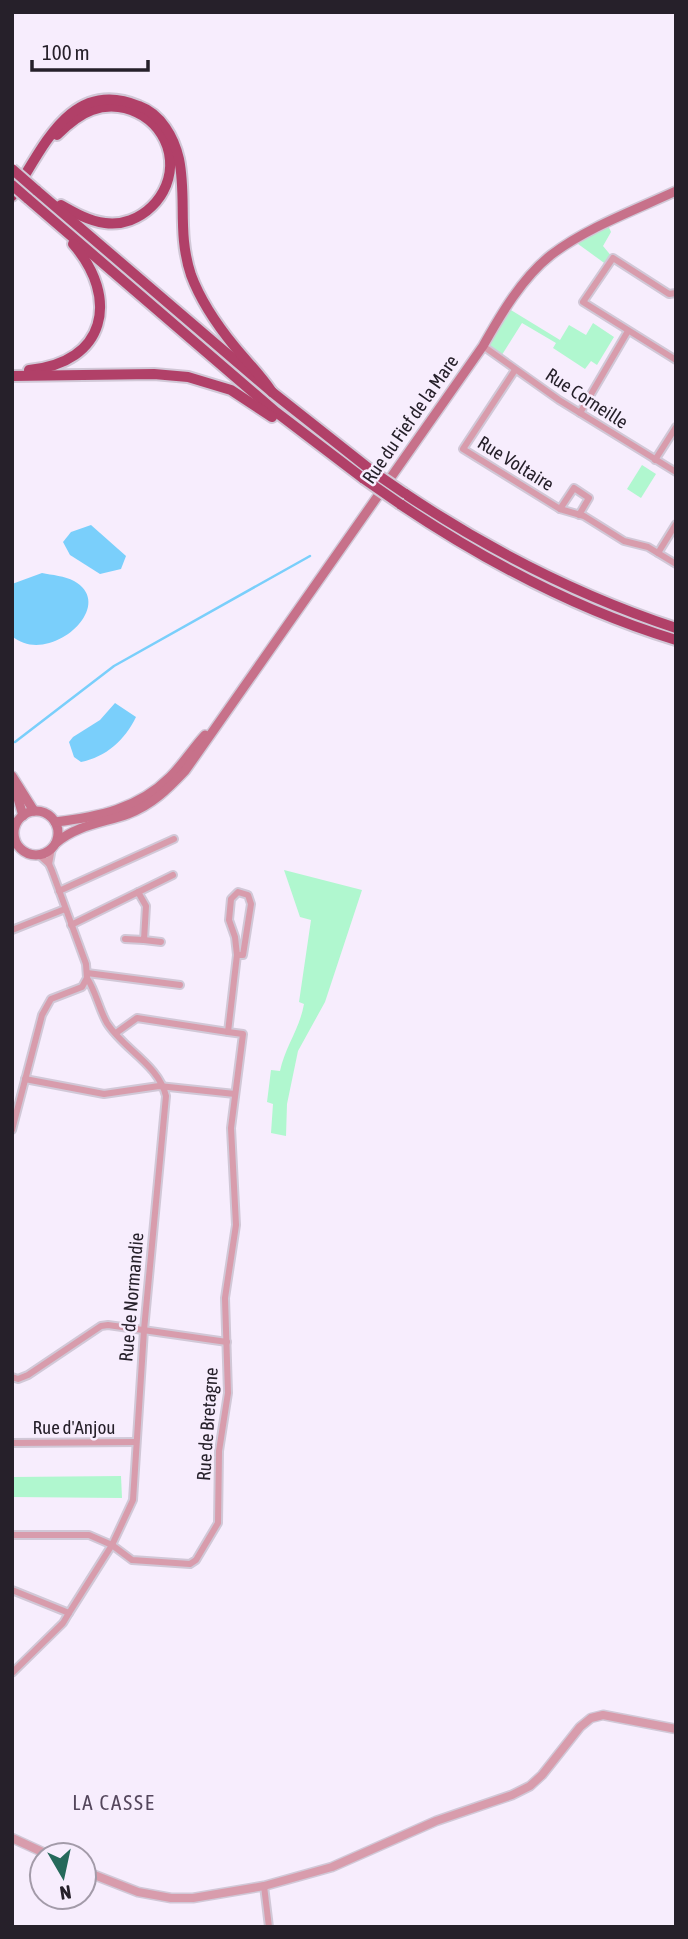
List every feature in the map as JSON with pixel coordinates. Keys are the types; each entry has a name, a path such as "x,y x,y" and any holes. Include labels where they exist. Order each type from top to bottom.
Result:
{"highway":[{"path":"12,196 60,121 73,110 89,102 125,100 144,108 160,120 169,132 179,161 183,242 191,274 204,305 236,349 260,373 272,392"},
{"path":"12,185 89,219 107,223 129,222 144,214 157,201 169,177 168,149 162,134 139,113 122,107 107,106 77,117 45,146"},
{"path":"12,169 80,252 93,272 99,287 100,317 88,342 68,360 41,369 12,370"},
{"path":"31,194 272,392 368,475"},
{"path":"51,218 319,446"},
{"path":"12,376 155,374 199,379 231,390 290,431 368,475 484,557 617,619 676,640"},
{"path":"402,499 512,559 592,596 676,628"}],"main road":[{"name":"Rue du Fief de la Mare","path":"53,845 76,829 130,813 162,794 185,771 483,346 510,299 550,256 607,223 676,191"},
{"name":"Rue du Fief de la Mare","path":"55,822 110,812 144,798 171,776 218,721"},
{"path":"12,778 34,811"},
{"path":"12,778 23,816"},
{"path":"14,856 25,852 39,855 53,845 58,836 55,822 46,814 34,811 23,816 16,825 13,838 25,852"}],"street":[{"path":"676,293 669,294 613,258 583,303 676,360"},
{"path":"580,413 628,331"},
{"name":"Rue Corneille","path":"483,346 580,413 676,472"},
{"name":"Rue Voltaire","path":"515,369 463,449 560,509 579,515 624,541 648,547 676,564"},
{"path":"655,460 676,427"},
{"name":"Rue Voltaire","path":"560,509 574,488 589,498 579,515"},
{"path":"658,553 676,524"},
{"path":"59,891 174,839"},
{"path":"49,864 53,845"},
{"path":"39,855 49,864 104,1017 153,1070 163,1086"},
{"path":"71,925 173,875"},
{"path":"138,892 146,906 144,940"},
{"path":"116,1033 137,1018 228,1032 237,955 229,920 231,899 238,892 248,895 251,904 243,955 237,955"},
{"path":"12,930 65,909"},
{"path":"125,939 161,942"},
{"path":"87,975 180,985"},
{"path":"82,987 87,975"},
{"path":"12,1130 42,1016 51,999 82,987 95,992"},
{"name":"Rue de Bretagne","path":"12,1535 89,1535 112,1545 132,1560 190,1564 196,1560 218,1523 219,1451 228,1393 225,1297 236,1226 231,1128 243,1034 228,1032"},
{"path":"25,1079 104,1094 163,1086 235,1094"},
{"name":"Rue de Normandie","path":"12,1673 63,1623 112,1545 133,1500 144,1330 166,1096 163,1086"},
{"path":"12,1377 19,1379 28,1375 101,1326 227,1342"},
{"name":"Rue d'Anjou","path":"12,1443 136,1442"},
{"path":"12,1590 69,1613"},
{"path":"98,1876 138,1892 171,1898 193,1899 264,1886 332,1867 436,1821 512,1795 530,1786 580,1727 591,1718 603,1716 676,1729"},
{"path":"12,1838 28,1845"},
{"path":"264,1886 269,1927"}],"green space":[{"path":"607,223 611,232 603,246 613,258 607,265 574,241"},
{"path":"506,307 560,340 569,325 586,335 593,323 614,337 597,365 591,361 585,369 553,348 556,343 522,323 500,358 483,346"},
{"path":"642,465 656,474 641,498 627,489"},
{"path":"284,870 362,890 325,1002 298,1051 287,1104 286,1136 271,1133 273,1104 267,1102 271,1070 280,1071 302,1013 304,1004 299,1002 311,920 300,917"},
{"path":"121,1476 122,1498 12,1497 12,1477"}],"water":[{"path":"91,525 126,556 121,569 100,574 70,555 63,542 71,532"},
{"path":"42,573 74,581 86,592 88,605 84,618 73,630 59,639 43,644 27,644 12,636 12,584"},
{"path":"115,703 136,717 132,725 106,752 81,762 74,757 69,742 100,720"}],"waterway":[{"path":"15,742 114,666 310,556"}],"district":[{"name":"LA CASSE","path":"114,1802"}]}
